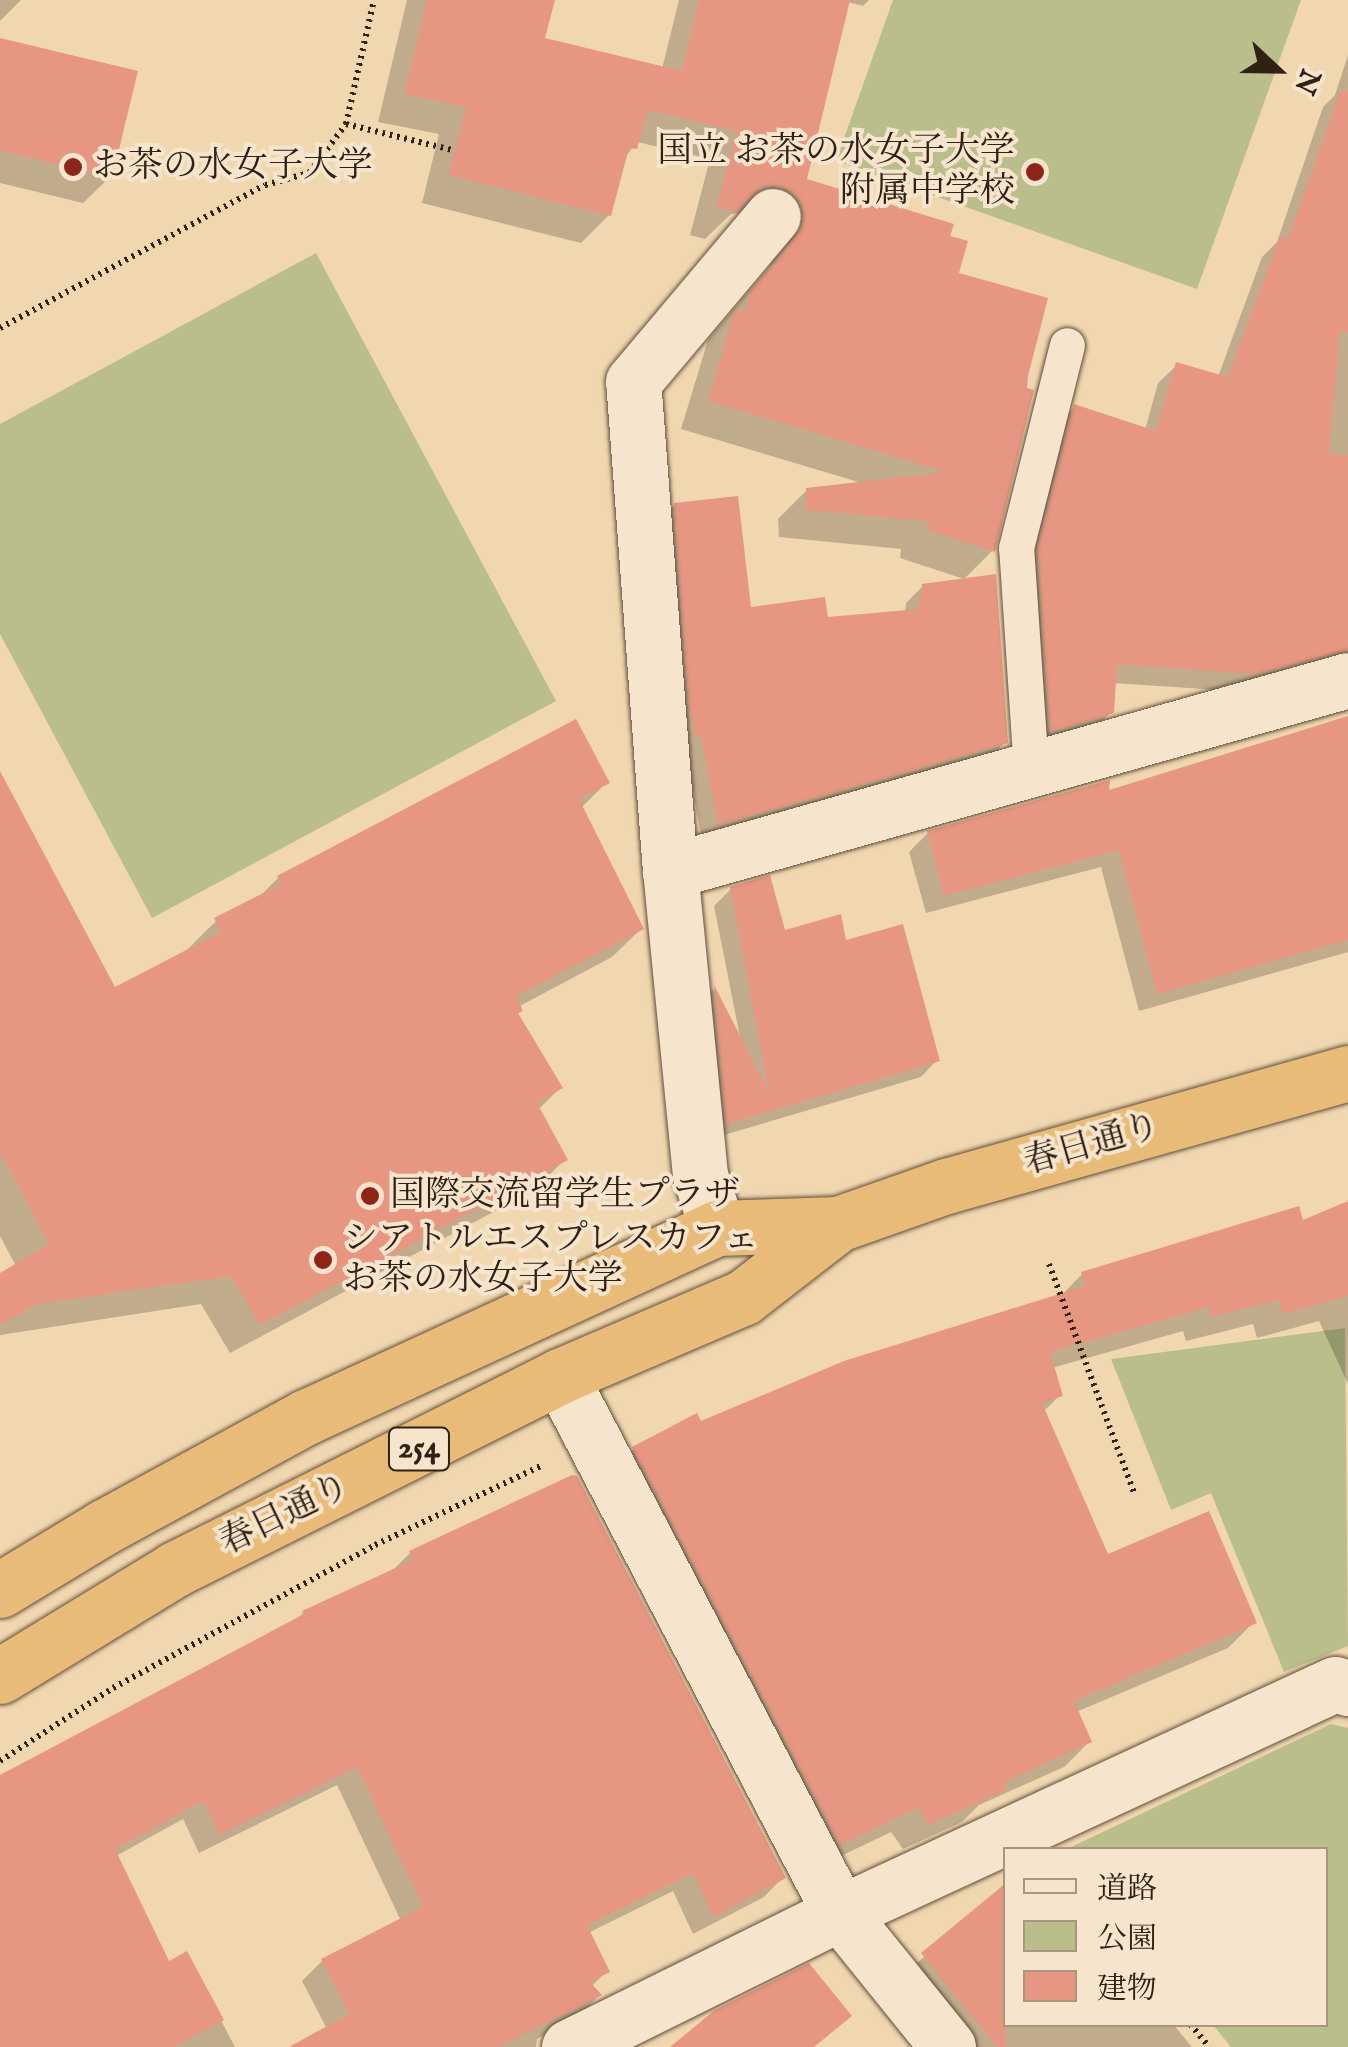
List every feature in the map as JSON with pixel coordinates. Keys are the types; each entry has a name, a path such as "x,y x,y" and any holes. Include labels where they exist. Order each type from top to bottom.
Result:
{"highway":[{"name":"春日通り","path":"0,1590 104,1527 306,1417 717,1228 838,1224 946,1186 1348,1073"},
{"name":"春日通り","path":"0,1676 174,1569 560,1376 744,1297 838,1224"}],"street":[{"path":"717,1228 700,1174 670,871 632,382 773,216"},
{"path":"670,871 1348,680"},
{"path":"560,1376 840,1913 948,2047"},
{"path":"570,2047 840,1913 1334,1684 1348,1688"}],"lane":[{"path":"1031,771 1016,548 1066,345"}],"path":[{"path":"0,328 265,185 309,173 346,124 374,0"},
{"path":"346,124 452,150"},
{"path":"1049,1264 1134,1493"},
{"path":"0,1760 114,1688 375,1545 594,1441"},
{"path":"1192,2027 1208,2047"}],"green space":[{"path":"893,0 1301,0 1197,289 836,161"},
{"path":"316,253 556,701 152,918 0,634 0,424"},
{"path":"1345,1328 1348,1646 1284,1672 1211,1493 1171,1510 1111,1359"},
{"path":"1331,1724 1348,1728 1348,2047 1231,2047 1215,2027 1328,2027 1328,1847 1071,1847"}],"building":[{"path":"427,0 555,0 545,38 682,71 699,0 850,0 807,179 954,224 950,236 968,241 959,273 1048,298 1028,376 1027,388 1034,390 995,552 927,530 928,521 806,510 806,488 946,472 708,401 735,309 745,312 751,291 797,236 804,221 802,205 794,193 778,185 762,187 736,212 716,207 737,131 648,110 637,149 629,148 611,216 449,175 466,107 404,94"},
{"path":"0,38 138,71 112,178 0,150"},
{"path":"1341,90 1348,91 1348,333 1340,330 1329,454 1348,455 1348,650 1254,674 1117,664 1114,713 1050,732 1039,568 1042,567 1037,550 1074,404 1156,431 1176,362 1228,377 1280,236 1288,239"},
{"path":"738,496 751,607 825,597 828,617 919,609 922,584 996,574 1008,743 718,825 701,735 695,738 689,703 674,503"},
{"path":"1348,716 1348,940 1157,994 1119,850 944,896 927,831 1110,780 1109,790"},
{"path":"576,719 610,783 579,799 644,929 516,996 523,1011 518,1013 563,1088 537,1103 568,1160 260,1325 231,1276 36,1304 0,1325 0,1273 49,1244 0,1152 0,771 115,987 221,932 214,918 281,884 277,876"},
{"path":"770,875 785,930 841,914 846,940 903,924 940,1061 726,1124 714,985 769,1092 730,887"},
{"path":"1348,1201 1348,1296 1283,1314 1279,1300 1211,1317 1209,1307 1050,1352 1063,1396 1042,1403 1108,1554 1209,1511 1257,1623 1074,1701 1092,1742 1006,1781 1006,1790 929,1825 918,1808 840,1845 632,1447 697,1413 701,1421 844,1361 1085,1286 1081,1272 1299,1206 1303,1220"},
{"path":"577,1476 786,1878 713,1917 693,1873 587,1925 610,1972 590,1982 602,1995 499,2047 289,2047 349,2014 321,1959 423,1907 357,1767 219,1835 203,1801 115,1849 169,1961 187,1951 224,2020 173,2047 0,2047 0,1775 304,1614 302,1611 413,1560 409,1551"},
{"path":"1003,1885 1006,2047 997,2047 921,1953"},
{"path":"809,1963 852,2016 814,2047 670,2047 715,2010"}],"place":[{"name":"お茶の水女子大学","path":"73,167"},
{"name":"国立 お茶の水女子大学 附属中学校","path":"1035,172"},
{"name":"国際交流留学生プラザ","path":"370,1196"},
{"name":"シアトルエスプレスカフェ お茶の水女子大学","path":"323,1260"}]}
